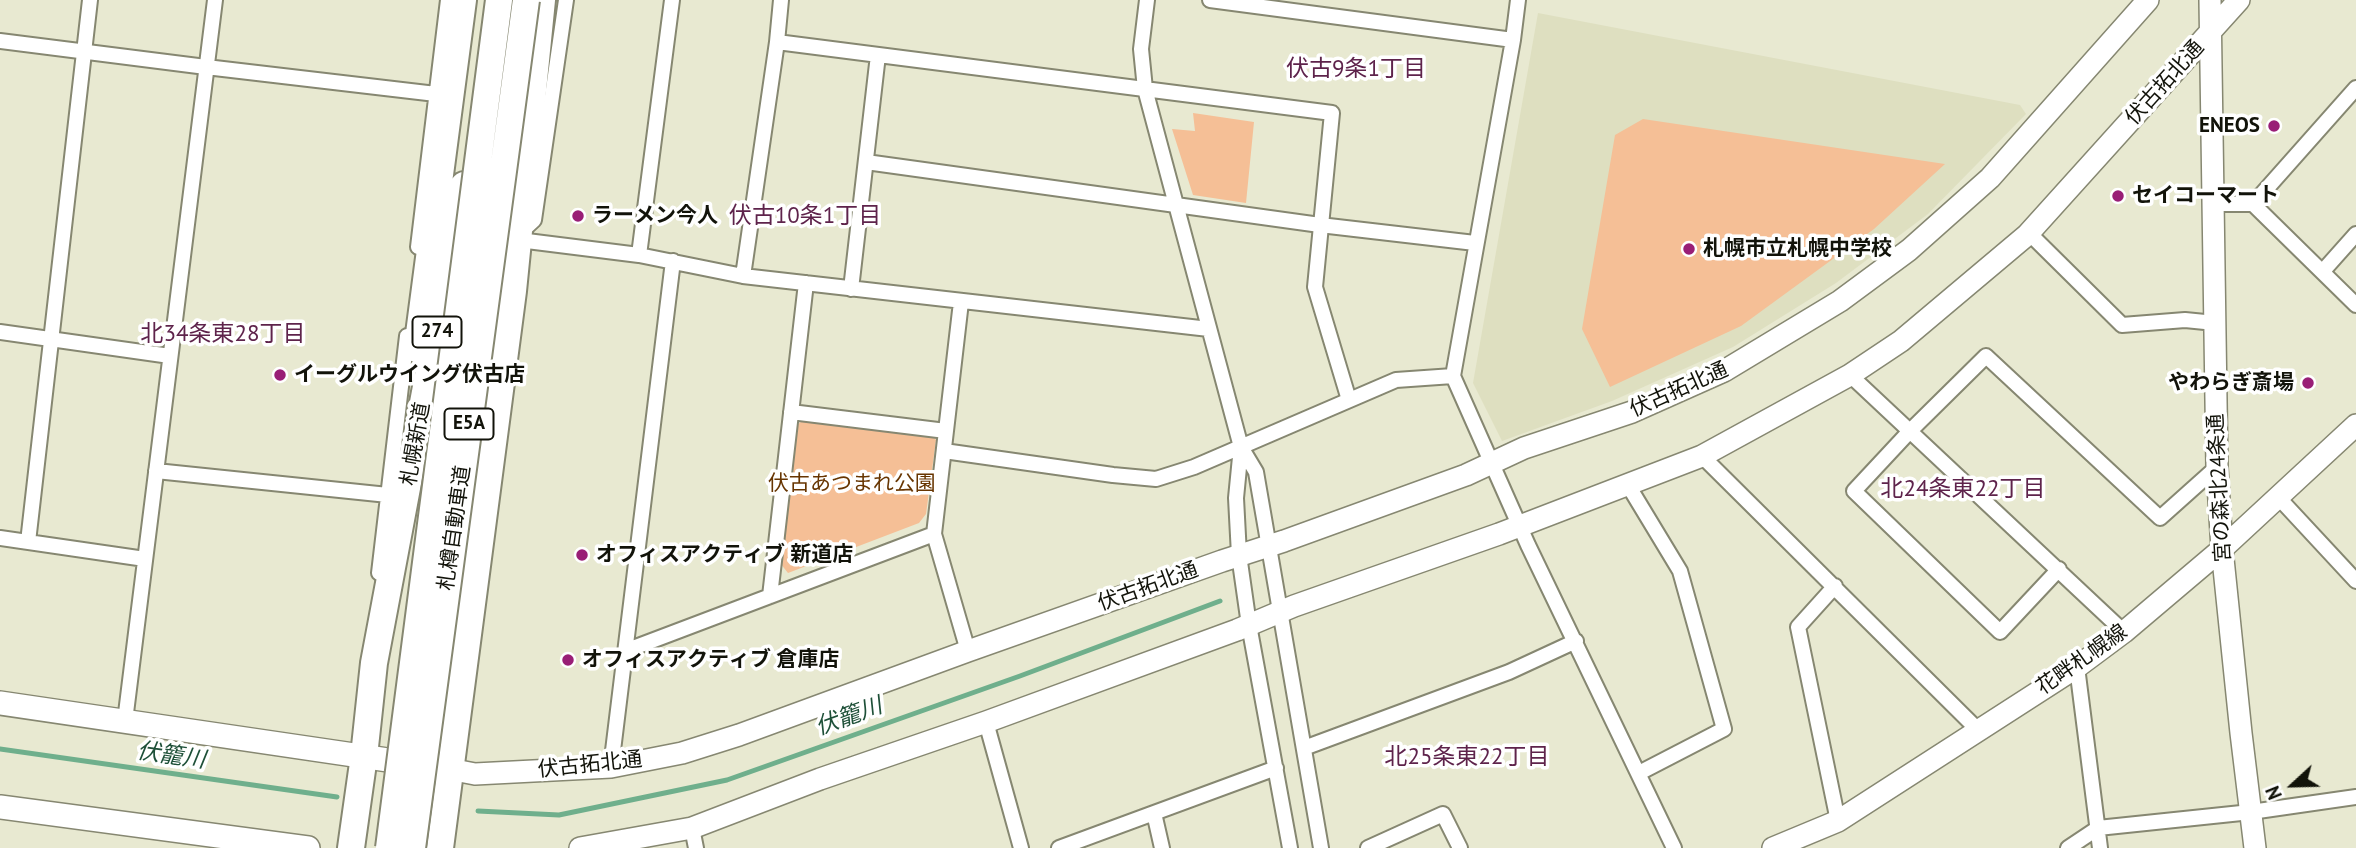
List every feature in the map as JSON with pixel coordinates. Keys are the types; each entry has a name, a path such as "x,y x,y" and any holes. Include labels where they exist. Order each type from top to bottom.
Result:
{"highway":[{"path":"374,663 463,0"},
{"name":"札幌新道","path":"351,848 374,663 464,183 493,0"},
{"name":"札樽自動車道","path":"389,848 499,0"},
{"name":"札樽自動車道","path":"412,848 526,0"},
{"path":"440,848 519,237 542,0"},
{"path":"539,31 550,0"}],"main road":[{"name":"伏古拓北通","path":"0,703 449,769"},
{"path":"0,807 308,848"}],"street":[{"path":"28,542 90,0"},
{"path":"125,721 215,0"},
{"path":"364,756 362,716 448,0"},
{"path":"519,237 534,220 566,0"},
{"path":"639,255 672,0"},
{"path":"743,276 781,0"},
{"path":"1147,0 1141,49 1145,89 1241,447 1256,472 1321,848"},
{"path":"1210,0 1513,40"},
{"path":"1518,0 1453,376 1520,526 1674,848"},
{"name":"伏古拓北通","path":"449,769 475,774 611,767 682,752 739,735 1466,475 1524,448 1632,412 1724,372 1840,301 1909,250 1990,178 2148,0"},
{"name":"宮の森北24条通","path":"2210,0 2217,467 2222,549 2255,848"},
{"name":"伏古拓北通","path":"580,848 694,838 820,779 986,722 1520,526 1702,456 1850,375 1901,341 2029,233 2239,0"},
{"path":"0,41 436,94"},
{"path":"777,42 1332,113 1315,287 1349,400"},
{"path":"851,289 878,55"},
{"path":"2253,204 2356,88"},
{"path":"866,162 1321,225 1475,243"},
{"path":"2213,204 2253,204 2356,305"},
{"path":"2029,233 2122,325 2185,320 2215,323"},
{"path":"2323,271 2356,234"},
{"path":"519,237 639,255 743,276 1209,329"},
{"path":"611,767 673,261"},
{"path":"770,596 806,284"},
{"path":"961,302 934,534 968,651"},
{"path":"0,332 170,356"},
{"path":"2059,569 2000,632 1854,491 1986,356 2160,518 2217,467"},
{"path":"1850,375 2124,632"},
{"path":"944,451 1156,479 1194,467 1396,380 1453,376"},
{"path":"791,412 946,432"},
{"name":"花畔札幌線","path":"1773,848 1838,821 2077,667 2124,632 2222,549 2356,425"},
{"path":"1241,447 1236,498 1239,555 1249,625 1290,848"},
{"path":"1702,456 1978,730"},
{"path":"156,471 388,495"},
{"path":"1628,485 1679,571 1724,729 1639,773"},
{"path":"2278,497 2356,581"},
{"path":"625,651 934,534"},
{"path":"0,538 145,559"},
{"path":"1835,586 1798,627 1838,821"},
{"path":"1304,748 1509,672 1576,641"},
{"path":"2077,667 2100,848"},
{"path":"986,722 1021,848"},
{"path":"1059,848 1276,768"},
{"path":"2068,848 2098,828 2251,812 2356,797"},
{"path":"1154,813 1162,848"},
{"path":"1368,848 1443,814 1460,848"}],"shaded area":[{"name":"札幌市立札幌中学校","path":"1538,13 2020,105 2026,114 1928,214 1836,283 1733,347 1612,401 1502,441 1473,383"}],"green space":[{"path":"1193,113 1254,122 1246,203 1193,195 1172,129 1195,131"},
{"path":"1643,119 1945,164 1874,229 1741,326 1610,387 1582,329 1615,135"},
{"name":"伏古あつまれ公園","path":"808,417 929,432 936,440 926,514 919,523 788,573 780,563 798,424"}],"waterway":[{"name":"伏籠川","path":"478,811 559,815 727,780 1020,676 1220,601"},
{"name":"伏籠川","path":"0,749 337,797"}],"place":[{"name":"ENEOS","path":"2274,126"},
{"name":"セイコーマート","path":"2118,196"},
{"name":"ラーメン今人","path":"578,216"},
{"name":"札幌市立札幌中学校","path":"1689,249"},
{"name":"イーグルウイング伏古店","path":"280,375"},
{"name":"やわらぎ斎場","path":"2308,383"},
{"name":"オフィスアクティブ 新道店","path":"582,555"},
{"name":"オフィスアクティブ 倉庫店","path":"568,660"}],"district":[{"name":"伏古9条1丁目","path":"1356,69"},
{"name":"伏古10条1丁目","path":"805,216"},
{"name":"北34条東28丁目","path":"223,334"},
{"name":"北24条東22丁目","path":"1963,489"},
{"name":"北25条東22丁目","path":"1467,757"}]}
